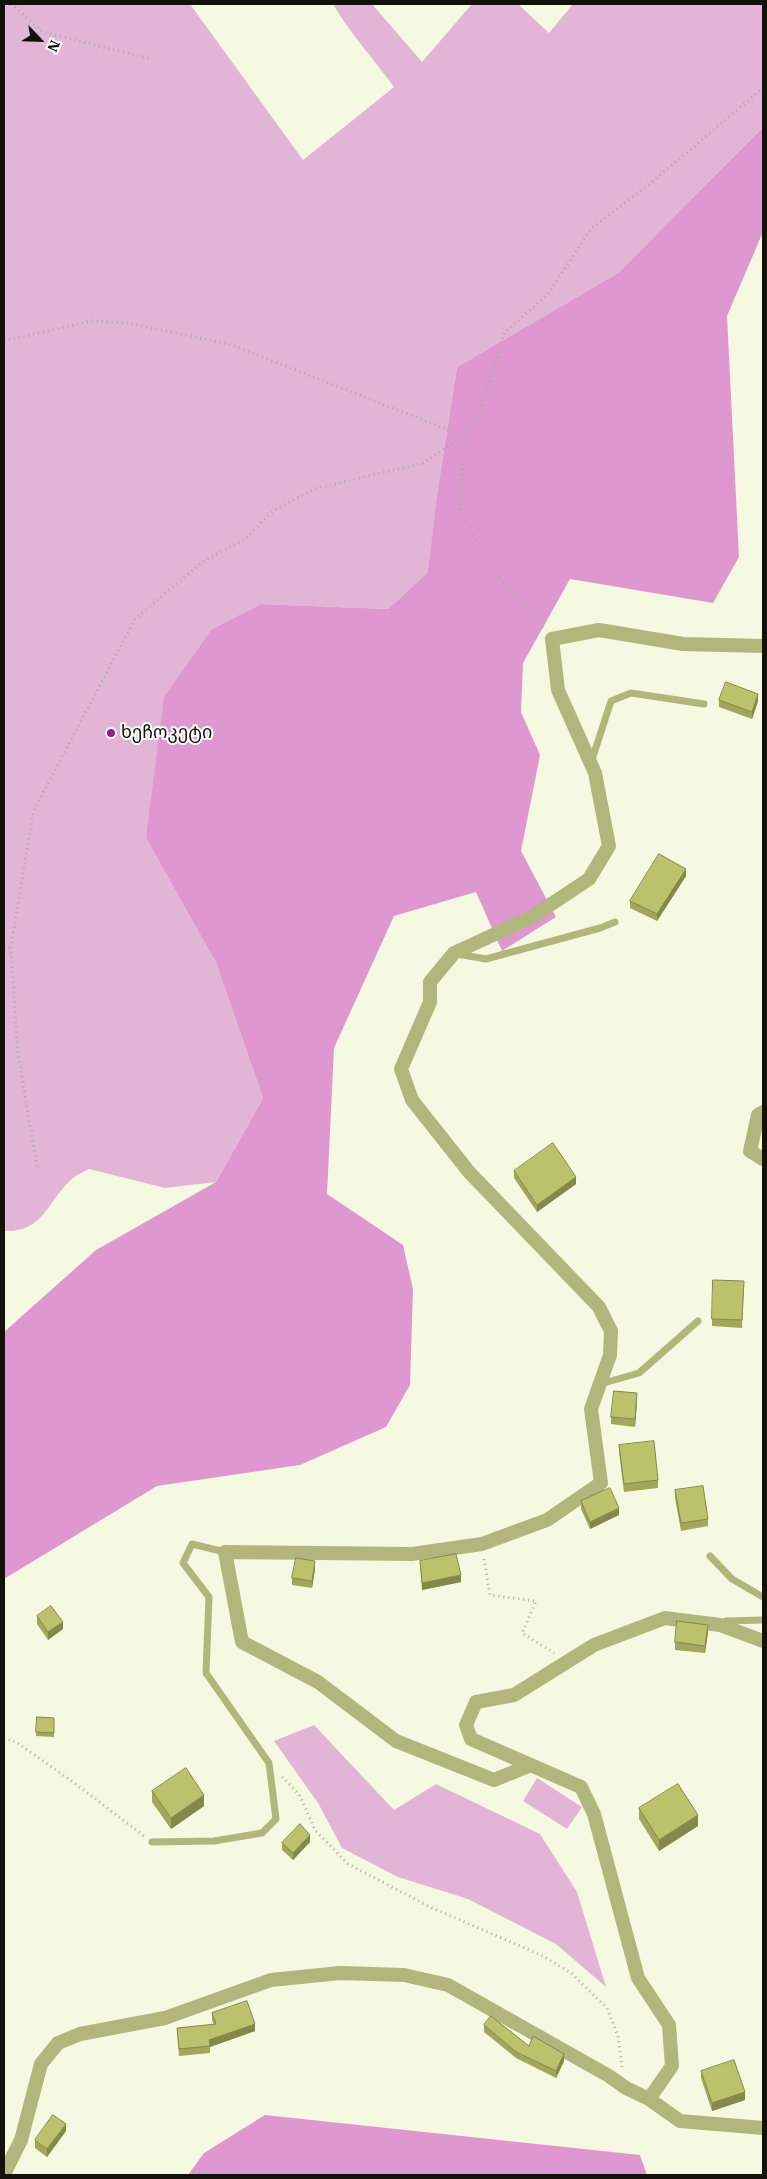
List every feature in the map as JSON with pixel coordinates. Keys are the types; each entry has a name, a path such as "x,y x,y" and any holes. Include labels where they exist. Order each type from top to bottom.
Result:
{"street":[{"path":"531,1765 494,1780 396,1741 318,1682 242,1642 225,1552 412,1554 482,1544 547,1520 602,1482 591,1409 610,1356 611,1331 599,1307 469,1172 412,1100 401,1069 430,1002 430,982 454,953 532,917 589,880 609,846 595,773 558,690 552,639 599,630 683,644 763,646"},
{"path":"763,1112 758,1116 750,1150 763,1159"},
{"path":"649,2098 672,2066 670,2025 638,1978 594,1814 581,1787 471,1739 466,1725 476,1702 514,1695 570,1662 594,1645 665,1618 720,1625 763,1641"},
{"path":"4,2174 21,2140 41,2064 58,2043 80,2034 165,2018 272,1980 340,1973 404,1975 448,1985 609,2076 626,2088 649,2098 680,2121 763,2128"}],"lane":[{"path":"591,763 611,701 631,693 704,704"},
{"path":"454,953 486,959 600,928 615,922"},
{"path":"600,1384 638,1373 698,1321"},
{"path":"152,1842 214,1841 262,1833 276,1819 269,1764 206,1673 209,1598 183,1563 192,1544 225,1552"},
{"path":"710,1556 732,1579 763,1597"},
{"path":"720,1625 726,1621 763,1620"}],"path":[{"path":"11,4 43,32 151,58"},
{"path":"36,1166 18,1054 11,947 33,812 135,619 204,561 245,539 273,511 314,489 424,463 464,436 480,410 504,333 548,294 591,229 652,182 763,88"},
{"path":"4,341 91,321 137,325 229,344 464,436"},
{"path":"464,436 460,514 500,578 552,639"},
{"path":"4,951 11,947"},
{"path":"482,1544 490,1596 536,1602 522,1633 570,1662"},
{"path":"4,1738 16,1742 73,1782 152,1842"},
{"path":"269,1764 299,1794 315,1830 348,1864 430,1908 540,1955 571,1973 606,2008 618,2036 623,2067 609,2076"}],"shaded area":[{"path":"4,4 190,4 303,160 394,87 354,36 333,4 372,4 422,62 472,4 518,4 549,33 573,4 763,4 763,127 618,273 457,367 437,494 429,571 388,609 261,604 212,629 146,838 216,963 263,1098 216,1182 165,1188 89,1169 72,1179 63,1188 37,1221 28,1227 4,1231"},
{"path":"763,127 763,232 727,316 739,557 713,603 570,579 523,663 521,712 540,755 521,851 556,917 502,951 476,892 394,916 334,1048 327,1194 403,1245 413,1289 410,1385 386,1427 300,1465 157,1486 4,1579 4,1332 96,1250 216,1182 263,1098 216,963 146,838 164,697 212,629 261,604 388,609 428,572 437,494 457,367 618,273"},
{"path":"314,1725 394,1810 436,1784 540,1834 577,1892 606,1987 556,1944 468,1899 398,1877 342,1848 318,1803 274,1741"},
{"path":"537,1778 582,1807 567,1829 523,1801"},
{"path":"265,2115 640,2155 647,2175 188,2175 204,2153"}],"building":[{"path":"726,682 758,694 752,712 719,700"},
{"path":"659,854 686,869 657,914 630,901"},
{"path":"553,1143 576,1177 537,1205 514,1171"},
{"path":"713,1280 744,1281 742,1320 712,1319"},
{"path":"614,1391 637,1393 635,1419 611,1417"},
{"path":"654,1441 658,1480 624,1484 619,1445"},
{"path":"703,1486 708,1519 681,1523 675,1490"},
{"path":"610,1488 619,1508 590,1522 581,1501"},
{"path":"456,1554 461,1575 422,1583 420,1561"},
{"path":"296,1558 315,1561 312,1581 292,1578"},
{"path":"51,1606 63,1622 48,1632 37,1616"},
{"path":"677,1621 708,1625 705,1646 675,1642"},
{"path":"37,1717 54,1718 54,1733 36,1732"},
{"path":"186,1768 204,1795 171,1818 152,1791"},
{"path":"678,1784 698,1815 659,1840 639,1808"},
{"path":"300,1824 310,1835 293,1853 282,1843"},
{"path":"247,2001 255,2024 209,2040 210,2046 179,2049 177,2028 216,2024 212,2013"},
{"path":"491,2016 529,2046 533,2036 564,2054 556,2071 516,2052 484,2025"},
{"path":"734,2060 745,2092 712,2103 701,2071"},
{"path":"53,2115 66,2124 47,2149 35,2140"}],"place":[{"name":"ხეჩოკეტი","path":"111,733"}]}
